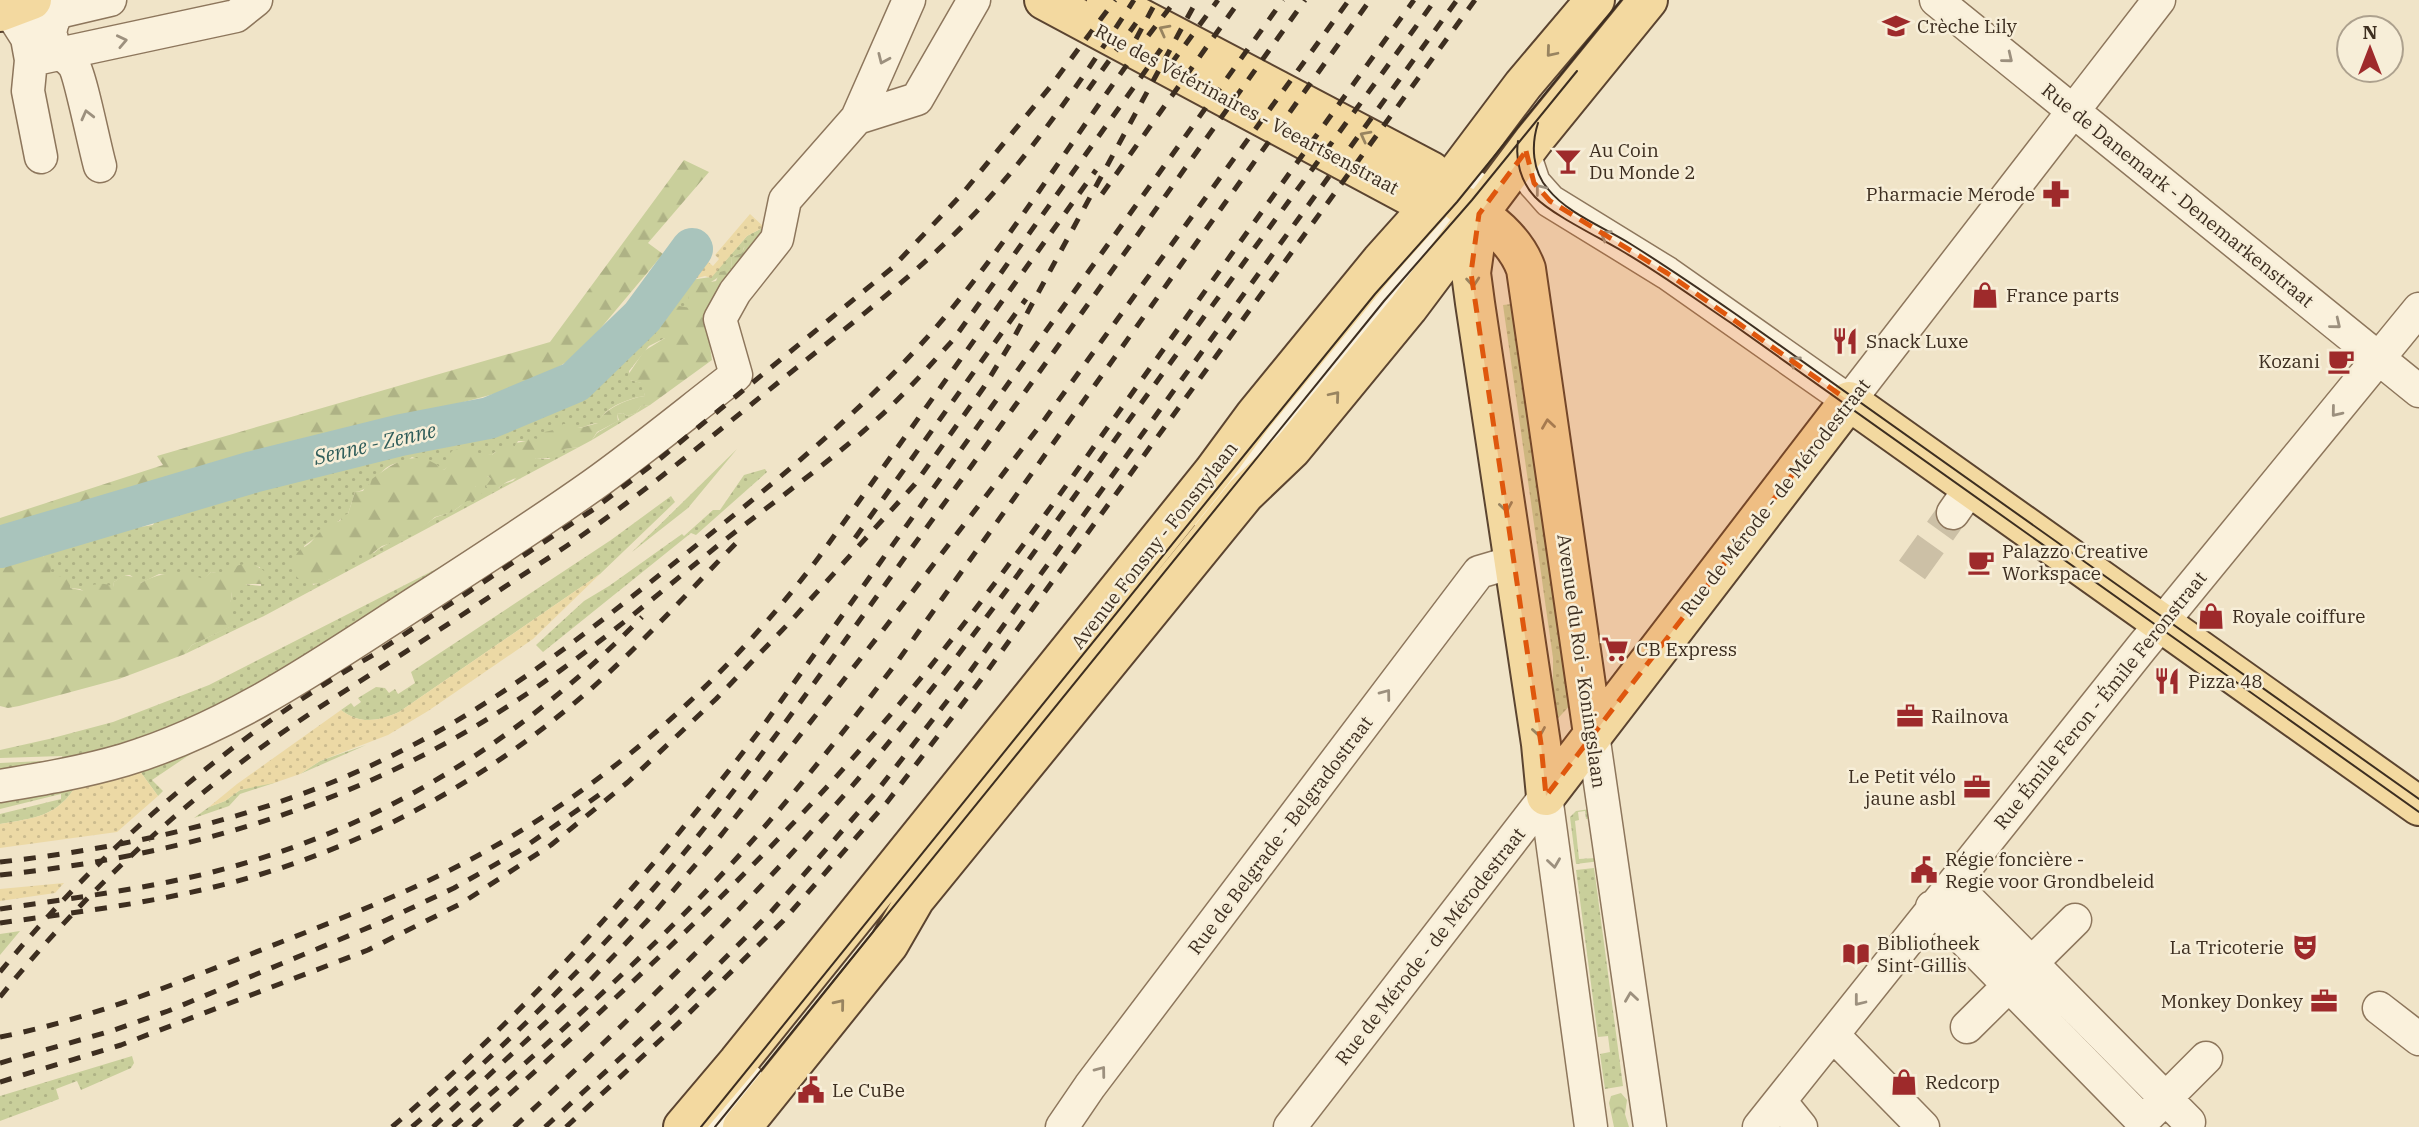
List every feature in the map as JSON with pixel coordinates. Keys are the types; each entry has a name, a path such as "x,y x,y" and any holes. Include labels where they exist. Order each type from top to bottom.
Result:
{"main road":[{"name":"Rue des Vétérinaires - Veeartsenstraat","path":"1044,0 1410,197 1460,204"},
{"name":"Rue des Vétérinaires - Veeartsenstraat","path":"1106,0 1431,171 1460,204"},
{"name":"Avenue Fonsny - Fonsnylaan","path":"736,1114 889,944 915,899 1245,494 1292,449 1419,294 1460,204 1523,85 1595,0"},
{"name":"Avenue Fonsny - Fonsnylaan","path":"736,1114 1104,609 1255,415 1381,261 1460,204 1509,158 1648,0"},
{"path":"1460,204 1541,744 1546,796"},
{"name":"Avenue du Roi - Koningslaan","path":"1460,204 1520,253 1527,277 1593,734"},
{"path":"1849,401 1962,500 2162,623 2419,806"},
{"name":"Rue de Mérode - de Mérodestraat","path":"1546,796 1849,401"},
{"path":"683,1127 736,1114"}],"street":[{"path":"100,166 74,65 44,56 27,38 25,10 110,0"},
{"path":"44,56 88,49 236,16 256,0"},
{"path":"0,786 61,776 126,759 185,736 255,703 309,673 594,484 736,375 720,319 735,292 777,239 785,200 857,118 909,0"},
{"path":"857,118 917,99 974,0"},
{"path":"952,65 981,23 982,0"},
{"name":"Avenue Fonsny - Fonsnylaan","path":"1509,158 1627,0"},
{"name":"Rue de Danemark - Denemarkenstraat","path":"1936,0 2419,391"},
{"name":"Rue de Mérode - de Mérodestraat","path":"1849,401 2159,0"},
{"path":"41,157 28,91 44,56"},
{"path":"1509,158 1527,162 1534,183 1550,201 1667,273 1849,401"},
{"name":"Rue Émile Feron - Émile Feronstraat","path":"1759,1127 1932,907 2419,309"},
{"name":"Rue de Belgrade - Belgradostraat","path":"1062,1127 1090,1086 1479,572 1513,562"},
{"name":"Avenue du Roi - Koningslaan","path":"1593,734 1650,1127"},
{"path":"1546,796 1591,1127"},
{"name":"Rue de Mérode - de Mérodestraat","path":"1290,1127 1546,796"},
{"path":"1967,898 2189,1122"},
{"path":"1932,907 2139,1124 2206,1058"},
{"path":"1967,1027 2075,920"},
{"path":"2379,1008 2419,1039"},
{"path":"1833,1035 1923,1127"},
{"path":"1780,1101 1801,1127"}],"highlighted area":[{"path":"1526,151 1534,183 1550,201 1667,273 1849,401 1546,796 1541,744 1471,273 1479,214"}],"green space":[{"path":"684,160 709,172 648,243 663,254 579,354 541,378 505,391 0,526 0,518 163,465 157,456 550,342"},
{"path":"764,227 763,242 744,247 742,253 732,257 731,269 711,282 665,338 649,346 629,371 630,380 642,383 645,396 611,408 599,423 558,430 541,441 518,441 514,449 467,458 444,470 412,457 391,465 366,488 355,492 348,514 304,546 313,585 330,579 343,560 359,548 374,553 399,535 414,533 435,518 457,508 476,487 474,485 488,476 499,488 513,481 536,458 549,459 564,449 579,447 264,616 185,654 192,645 231,626 225,614 232,591 245,584 261,586 260,567 244,565 227,575 211,572 204,580 159,574 141,583 130,575 125,575 114,582 113,588 85,592 70,588 49,575 43,555 38,553 102,533 153,525 158,515 378,452 406,453 552,411 590,391 608,375 690,280 711,277 747,236"},
{"path":"746,243 754,244 707,326 712,360 650,405 641,406 636,413 627,416 623,413 617,414 618,421 597,432 592,440 579,447 564,449 562,454 554,458 536,458 524,475 490,492 486,486 491,479 488,476 475,486 481,490 481,499 467,501 452,512 435,517 414,535 399,536 394,542 382,546 370,555 359,549 351,558 343,561 329,579 310,584 295,575 293,566 299,551 330,523 340,521 343,515 348,514 355,492 363,491 372,479 391,466 417,458 435,463 444,470 448,466 452,451 467,448 479,455 492,455 499,449 514,448 516,443 526,441 529,437 541,440 545,432 563,424 580,428 598,423 612,408 625,401 645,396 641,383 630,380 628,375 644,351 665,338 661,328 667,315 679,306 690,308 690,287 701,279 716,281 720,272 731,269 732,257 742,253"},
{"path":"1520,303 1576,699 1548,729 1553,658 1503,305"},
{"path":"650,405 592,440 597,433 619,420 617,414 623,413 627,416 636,413 641,406"},
{"path":"737,449 688,508 632,552"},
{"path":"765,469 767,472 696,535 691,533 543,652 536,645 584,601 682,534 684,536 713,510 720,510 744,475"},
{"path":"671,496 675,502 600,574 399,712 384,718 362,720 341,710 351,703 354,707 361,702 358,698 376,687 385,688 389,693 395,689 398,694 415,683 411,672 611,540"},
{"path":"528,510 492,543 479,543 302,658 184,729 0,779 0,763 63,760 62,756 0,758 0,750 113,722 209,685 444,565"},
{"path":"38,553 43,555 45,560 52,560 50,575 66,577 70,588 85,591 88,586 98,584 113,587 114,582 124,575 138,578 141,583 156,576 172,574 204,579 211,572 227,574 237,566 249,564 262,569 269,579 266,584 246,584 238,591 232,592 226,614 231,616 232,626 192,645 185,654 119,679 8,708 0,706 0,564"},
{"path":"250,714 152,780 163,791 158,796 139,770"},
{"path":"366,745 300,774 320,761"},
{"path":"274,783 240,794 229,806 194,818 240,790"},
{"path":"77,784 70,795 53,810 0,824 0,814 61,799 61,794 0,809 0,792"},
{"path":"1590,809 1591,818 1586,819 1585,811 1578,812 1579,820 1575,821 1579,859 1596,858 1600,861 1576,864 1570,817 1576,811"},
{"path":"1594,868 1623,1086 1605,1089 1600,1054 1610,1052 1608,1036 1598,1037 1576,870"},
{"path":"20,931 0,955 0,934"},
{"path":"132,1056 134,1063 131,1068 81,1090 77,1081 56,1089 59,1099 0,1121 0,1096"},
{"path":"1621,1093 1627,1100 1625,1114 1629,1127 1614,1127 1609,1103 1611,1096"}],"sand":[{"path":"750,214 764,227 747,236 711,278 705,276 690,280 707,261 713,266 719,259 715,255"},
{"path":"600,574 533,639 388,735 320,761 300,774 240,790 225,801 209,807 341,710 362,720 384,718 399,712"},
{"path":"139,770 158,796 117,832 0,848 0,824 53,810 70,795 77,784"},
{"path":"64,883 55,893 0,901 0,889"}],"waterway":[{"name":"Senne - Zenne","path":"0,547 253,472 401,435 489,418 575,382 642,317 692,249"}],"tunnel":[{"path":"1912,570 1953,513"}],"tram line":[{"path":"701,1127 1375,294 1457,202 1621,0"},
{"path":"715,1127 1384,301 1472,200 1577,71"},
{"path":"1538,123 1534,140 1536,166 1543,182 1565,205 1643,252 1737,315 2419,799"},
{"path":"1518,141 1520,171 1530,191 1542,204 1650,268 1731,323 2419,812"}],"railway":[{"path":"0,972 82,881 126,838 220,758 321,687 594,509 656,462 892,268 962,194 1050,87 1115,0"},
{"path":"0,997 48,940 99,886 153,835 230,771 293,725 565,547 624,505 920,266 967,222 1028,151 1134,0"},
{"path":"1136,39 1157,0"},
{"path":"0,862 160,836 212,823 314,789 364,769 451,724 561,651 795,465 857,409 916,349 975,280 1176,0"},
{"path":"0,1082 121,1045 368,950 462,903 551,845 628,782 716,699 915,484 984,387 1012,341 1197,0"},
{"path":"1171,64 1218,0"},
{"path":"1102,194 1240,0"},
{"path":"392,1127 494,1035 589,937 721,780 763,726 1283,0"},
{"path":"412,1127 492,1056 568,981 641,903 710,821 835,654 1305,0"},
{"path":"433,1127 582,989 647,921 722,834 1045,419 1349,0"},
{"path":"453,1127 676,922 735,860 818,763 897,662 1370,0"},
{"path":"473,1127 683,934 832,782 912,689 1036,527 1414,0"},
{"path":"514,1127 734,914 818,824 896,734 1002,596 1435,0"},
{"path":"545,1127 674,1009 771,912 877,791 969,673 1457,0"},
{"path":"566,1127 683,1019 783,921 888,801 980,681 1475,0"},
{"path":"1088,90 1136,23"},
{"path":"0,875 146,852 285,814 352,789 417,758 481,723 567,666 827,461 905,392 953,340 1161,49"},
{"path":"0,1037 127,1001 408,890 512,836 611,769 701,691 782,604 819,557 1096,170"},
{"path":"855,538 1026,299"},
{"path":"0,923 134,903 214,887 309,858 400,818 486,769 566,710 634,649 740,539"},
{"path":"0,909 193,877 310,841 363,818 415,792 511,731 557,695 642,617"},
{"path":"0,1063 111,1031 168,1011 384,921 454,888 519,851 606,790"}],"place":[{"name":"Crèche Lily","path":"1896,26"},
{"name":"Au Coin Du Monde 2","path":"1568,161"},
{"name":"Pharmacie Merode","path":"2056,194"},
{"name":"France parts","path":"1985,295"},
{"name":"Snack Luxe","path":"1845,341"},
{"name":"Kozani","path":"2341,361"},
{"name":"Palazzo Creative Workspace","path":"1981,562"},
{"name":"Royale coiffure","path":"2211,616"},
{"name":"CB Express","path":"1615,649"},
{"name":"Pizza 48","path":"2167,681"},
{"name":"Railnova","path":"1910,716"},
{"name":"Le Petit vélo jaune asbl","path":"1977,787"},
{"name":"Régie foncière - Regie voor Grondbeleid","path":"1924,870"},
{"name":"La Tricoterie","path":"2305,947"},
{"name":"Bibliotheek Sint-Gillis","path":"1856,954"},
{"name":"Monkey Donkey","path":"2324,1001"},
{"name":"Redcorp","path":"1904,1082"},
{"name":"Le CuBe","path":"811,1090"}]}
